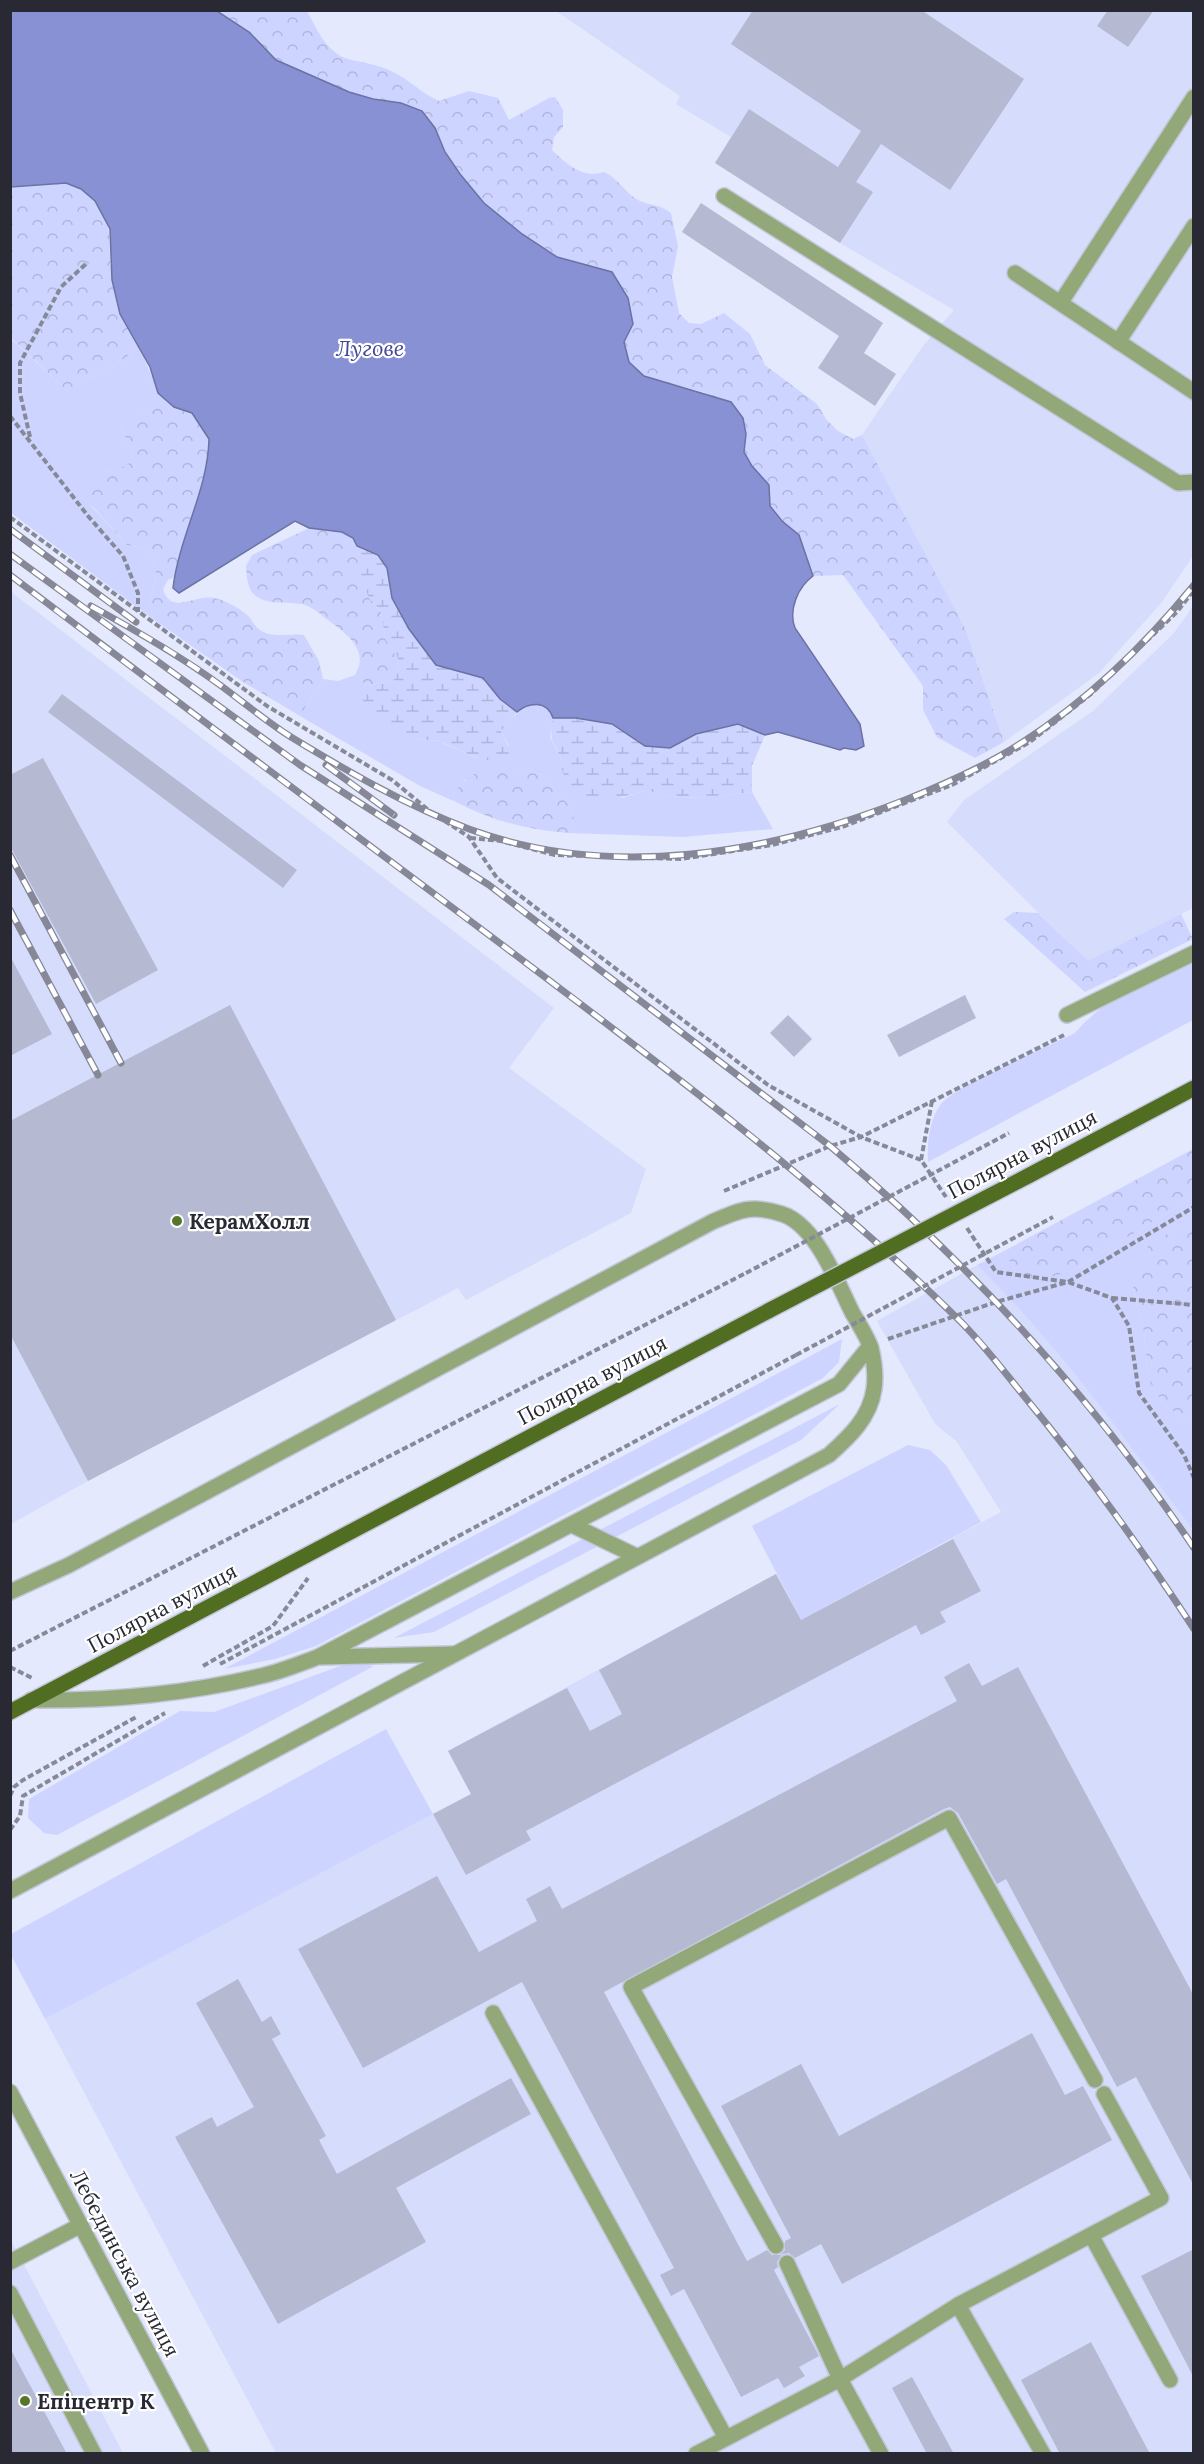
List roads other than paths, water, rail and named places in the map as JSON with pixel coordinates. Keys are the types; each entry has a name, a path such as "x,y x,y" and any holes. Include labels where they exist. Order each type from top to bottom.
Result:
{"main road":[{"name":"Полярна вулиця","path":"10,1712 1194,1088"}],"street":[{"path":"1061,302 1194,97"},
{"path":"724,196 1178,483 1194,483"},
{"path":"1118,342 1194,226"},
{"path":"1015,273 1194,392"},
{"path":"1067,1015 1194,953"},
{"path":"10,1592 69,1565 712,1222 744,1208 783,1214 802,1227 821,1251 870,1346 875,1368 874,1389 868,1411 850,1436 829,1455 10,1891"},
{"path":"32,1700 97,1701 214,1685 262,1676 318,1657 839,1384 870,1346"},
{"path":"572,1525 636,1556"},
{"path":"318,1657 456,1654"},
{"path":"776,2246 632,1987 949,1818 1095,2080"},
{"path":"492,2013 726,2438"},
{"name":"Лебединська вулиця","path":"10,2092 202,2454"},
{"path":"696,2454 840,2379 958,2305 1161,2198 1104,2094"},
{"path":"10,2262 81,2225"},
{"path":"1091,2235 1170,2380"},
{"path":"787,2263 840,2379 881,2454"},
{"path":"10,2293 94,2454"},
{"path":"958,2305 1043,2454"}],"water":[{"name":"Лугове","path":"10,11 217,11 249,32 276,60 349,92 373,99 401,103 422,111 435,128 445,152 484,203 522,234 557,257 612,272 628,298 633,324 624,342 629,362 644,376 731,402 743,418 746,434 744,452 752,466 769,485 770,506 782,521 799,535 813,576 803,586 796,599 793,614 795,628 860,724 864,746 856,750 844,748 840,750 778,732 765,735 738,724 696,734 670,748 645,746 612,724 576,718 553,718 547,708 537,704 527,706 517,712 500,699 483,678 436,665 409,629 392,598 387,568 378,555 357,546 353,538 342,532 309,528 295,521 179,593 173,588 181,550 204,477 209,439 192,413 174,407 158,393 150,367 120,314 112,280 110,229 95,201 81,189 66,183 11,187"}],"railway":[{"path":"10,529 136,622"},
{"path":"10,554 300,765 489,885 830,1146 931,1237 1026,1334 1114,1438 1194,1548"},
{"path":"10,575 607,1024 727,1117 844,1214 956,1317 991,1355 1091,1481 1194,1629"},
{"path":"91,606 189,663 291,737 423,810 469,829 523,845 578,854 633,857 689,854 744,847 799,835 905,800 965,774 1023,742 1093,690 1136,650 1194,585"},
{"path":"326,765 394,815"},
{"path":"10,855 121,1063"},
{"path":"10,910 98,1075"}],"place":[{"name":"КерамХолл","path":"177,1221"},
{"name":"Епіцентр К","path":"25,2401"}]}
